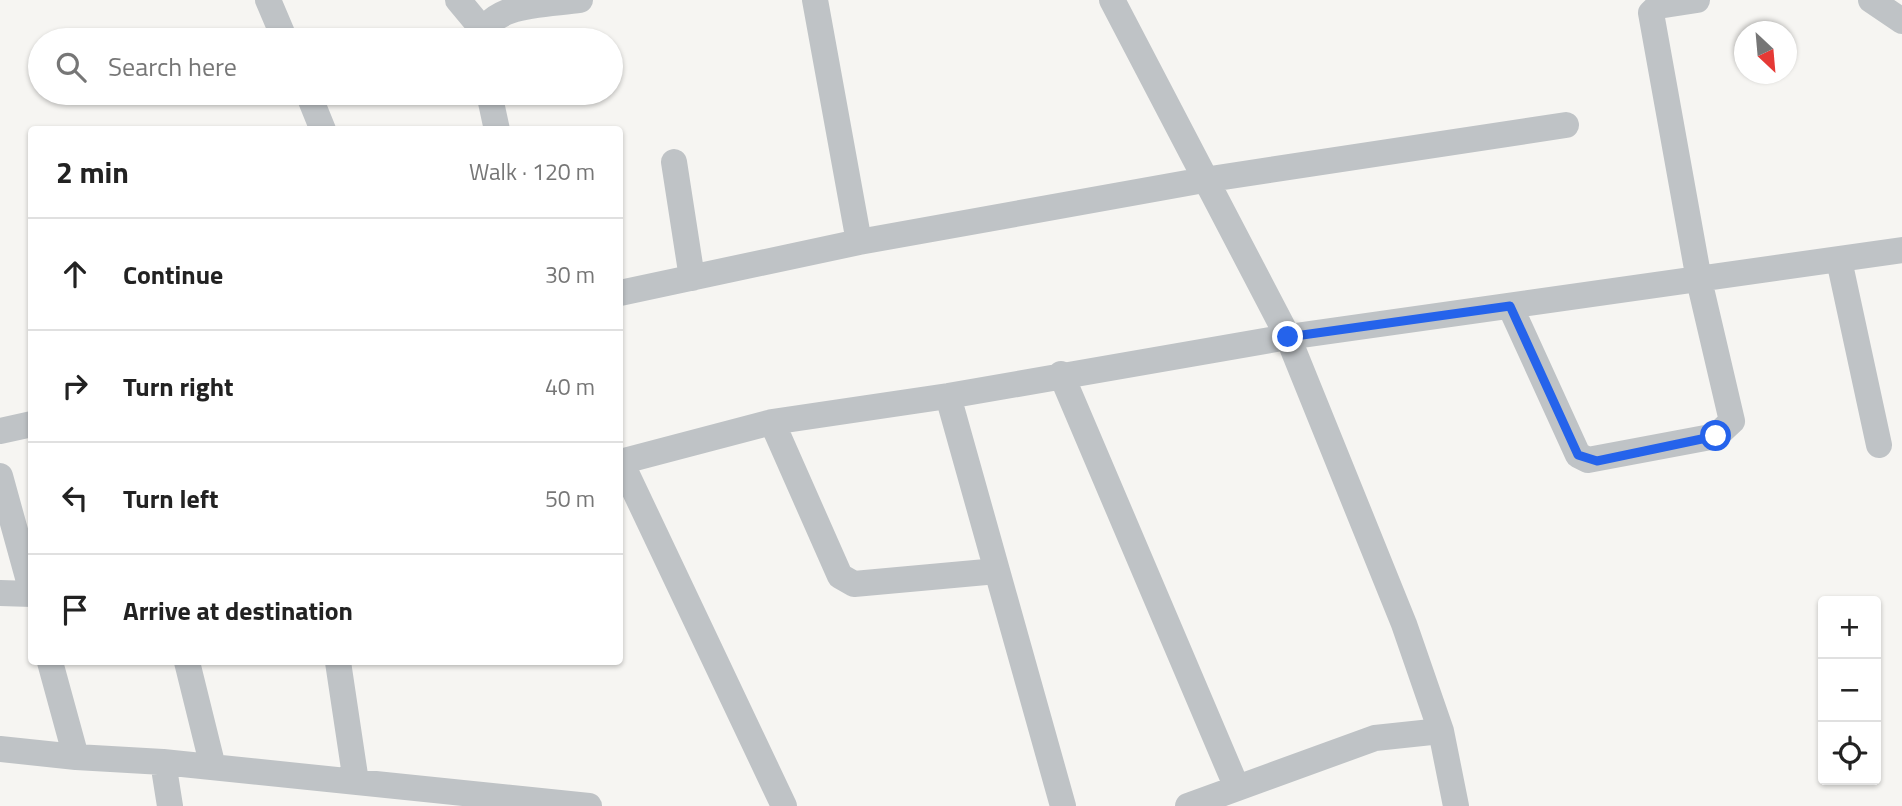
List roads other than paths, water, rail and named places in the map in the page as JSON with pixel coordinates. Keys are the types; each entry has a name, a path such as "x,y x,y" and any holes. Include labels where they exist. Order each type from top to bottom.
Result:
{"street":[{"path":"268,0 280,28"},
{"path":"458,0 477,28"},
{"path":"488,28 501,13 580,0"},
{"path":"815,0 859,243"},
{"path":"1112,0 1288,337 1404,624 1441,732 1456,806"},
{"path":"1510,306 1578,455 1597,461 1716,436 1732,421 1699,280 1651,13 1657,3 1697,0"},
{"path":"1871,0 1902,21"},
{"path":"313,105 321,126"},
{"path":"492,105 496,126"},
{"path":"623,292 859,243 1204,180 1566,125"},
{"path":"674,162 692,278"},
{"path":"623,461 772,422 947,396 1061,374 1288,337 1902,250"},
{"path":"1839,260 1879,445"},
{"path":"1061,374 1237,788"},
{"path":"947,396 1063,806"},
{"path":"772,422 840,576 854,584 997,571"},
{"path":"0,431 28,425"},
{"path":"623,468 784,806"},
{"path":"0,476 28,578"},
{"path":"0,593 28,593"},
{"path":"51,665 76,757"},
{"path":"188,665 213,767"},
{"path":"338,665 356,782"},
{"path":"1188,806 1376,738 1441,732"},
{"path":"0,749 163,762 589,806"},
{"path":"163,762 170,806"}]}
